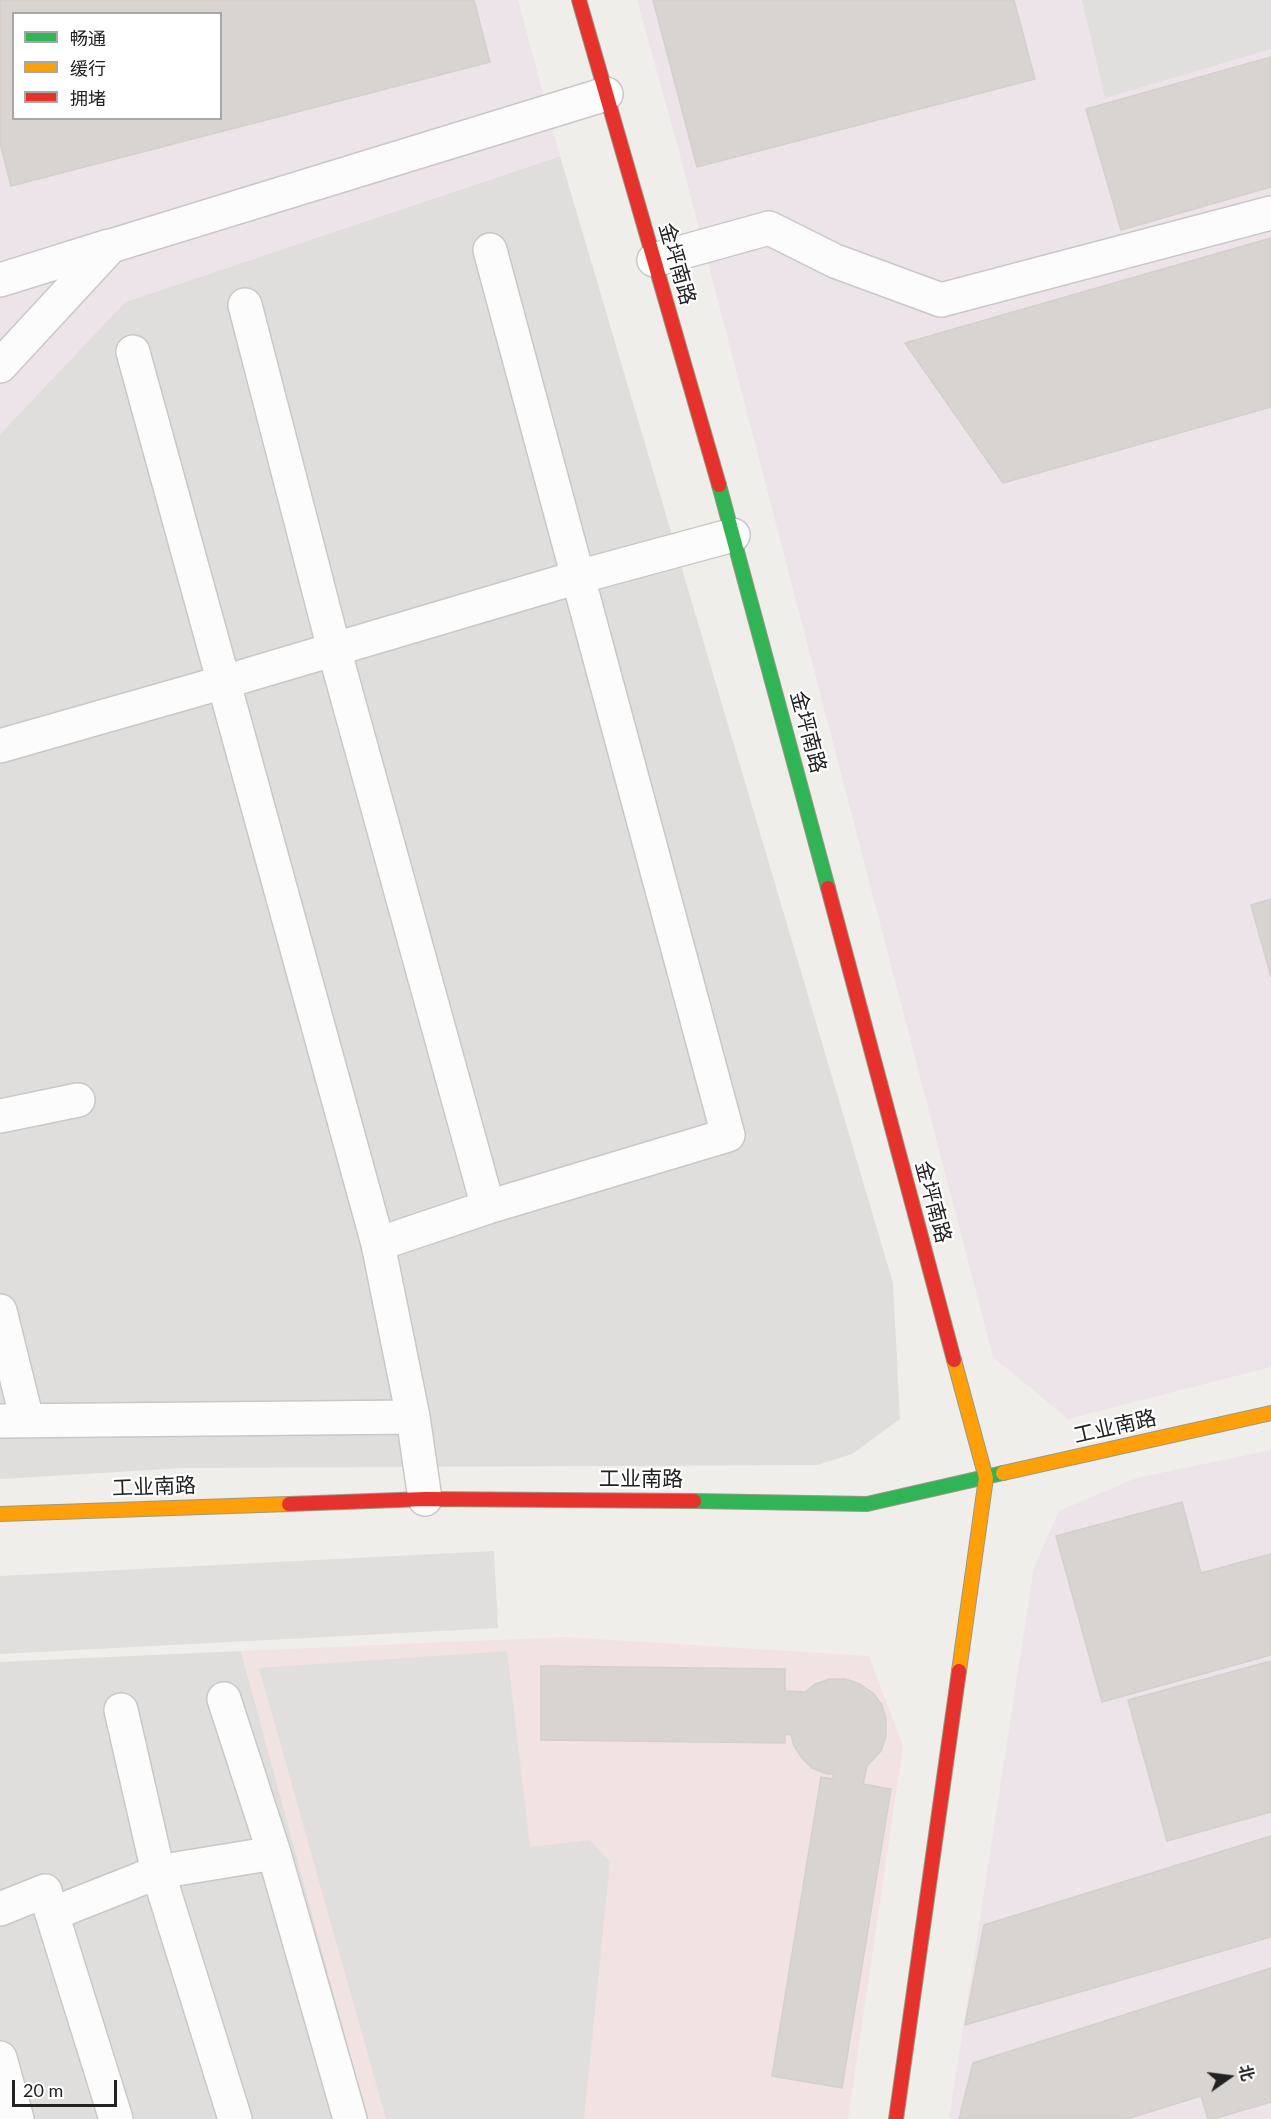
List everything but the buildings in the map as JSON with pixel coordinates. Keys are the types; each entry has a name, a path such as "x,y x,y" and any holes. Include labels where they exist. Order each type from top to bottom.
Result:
{"street":[{"name":"金坪南路","path":"579,0 733,535 986,1479"},
{"path":"0,280 606,94"},
{"path":"654,260 769,228 835,261 941,300 1271,213"},
{"path":"0,366 111,246"},
{"path":"378,1244 488,1207 728,1136 490,250"},
{"path":"245,304 334,649 488,1207"},
{"path":"133,352 378,1244 413,1417 425,1499"},
{"path":"0,746 578,577 733,535"},
{"path":"0,1116 78,1100"},
{"path":"0,1311 14,1420 413,1417"},
{"name":"工业南路","path":"0,1514 425,1499 867,1504 1271,1413"},
{"path":"896,2119 986,1479"},
{"path":"224,1699 274,1853 350,2119"},
{"path":"121,1710 158,1872 234,2119"},
{"path":"52,1914 158,1872 274,1853"},
{"path":"0,1909 45,1890 116,2119"},
{"path":"0,2058 17,2119"}],"shaded area":[{"path":"0,0 518,0 560,156 125,302 0,434"},
{"path":"637,0 1271,0 1271,1367 1068,1419 993,1357 677,144"},
{"path":"1082,0 1271,0 1271,49 1105,98"},
{"path":"560,156 893,1283 900,1419 852,1454 817,1465 184,1468 0,1479 0,434 125,302"},
{"path":"1271,1450 1271,2119 949,2119 1034,1567 1059,1511 1136,1478"},
{"path":"494,1551 498,1628 0,1654 0,1576"},
{"path":"565,1637 869,1656 903,1746 848,2119 368,2119 241,1651"},
{"path":"241,1651 368,2119 0,2119 0,1662"},
{"path":"507,1651 530,1847 590,1840 610,1862 584,2119 386,2119 259,1668"}],"traffic: fast":[{"path":"719,485 828,888"},
{"path":"694,1501 867,1504 1003,1473"}],"traffic: slow":[{"path":"954,1360 986,1478 959,1671"},
{"path":"1003,1473 1271,1413"},
{"path":"0,1514 289,1504"}],"traffic: jam":[{"path":"579,0 719,485"},
{"path":"828,888 954,1360"},
{"path":"289,1504 425,1499 694,1501"},
{"path":"896,2119 959,1671"}]}
